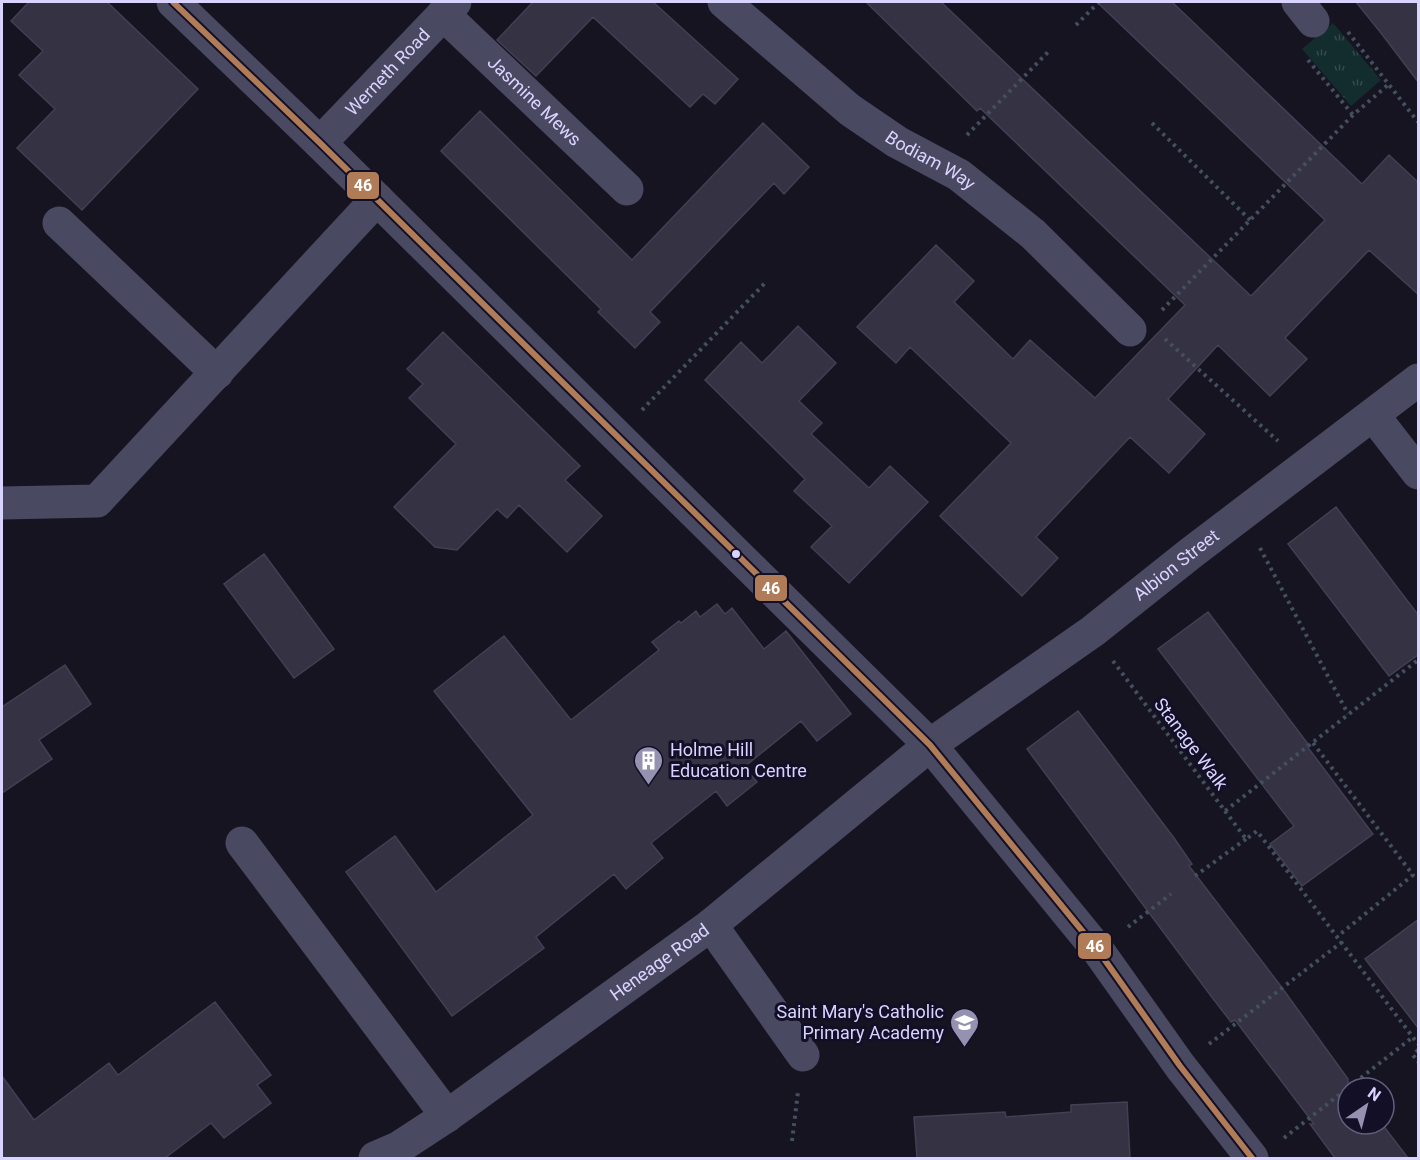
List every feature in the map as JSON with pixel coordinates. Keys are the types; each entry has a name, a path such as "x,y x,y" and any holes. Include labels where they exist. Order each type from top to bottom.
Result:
{"street":[{"path":"173,2 320,143 930,745 1097,949 1180,1066 1264,1151"},
{"name":"Bodiam Way","path":"724,2 850,110 897,142 959,175 1033,234 1139,327"},
{"name":"Werneth Road","path":"320,143 449,8"},
{"name":"Jasmine Mews","path":"449,8 627,189"},
{"path":"2,503 97,501 377,199"},
{"path":"59,224 217,374"},
{"name":"Albion Street","path":"930,745 1092,631 1419,380"},
{"path":"1373,415 1419,473"},
{"name":"Heneage Road","path":"391,1155 711,925 930,745"},
{"path":"242,843 447,1116"},
{"path":"711,925 803,1055"}],"path":[{"path":"1076,26 1100,2"},
{"path":"942,166 958,144 1049,51"},
{"path":"1301,469 1271,433 1139,327 1250,220 1353,115 1389,84 1419,122"},
{"path":"1152,123 1250,220"},
{"path":"616,436 767,281"},
{"path":"1246,511 1261,553 1348,714"},
{"name":"Stanage Walk","path":"1092,631 1225,811 1419,660"},
{"path":"1314,743 1413,875 1338,936"},
{"path":"1225,811 1246,838"},
{"path":"1196,876 1257,831 1419,1044"},
{"path":"1097,949 1171,894"},
{"path":"1180,1066 1342,942"},
{"path":"1264,1151 1413,1036"},
{"path":"1419,1050 1413,1055 1419,1062"},
{"path":"792,1141 803,1055"}],"green space":[{"path":"1333,23 1381,80 1351,106 1302,49"}],"building":[{"path":"29,2 107,2 198,89 82,210 17,148 55,109 19,75 43,51 11,21"},
{"path":"533,2 653,2 738,79 715,104 703,94 690,107 593,17 536,76 497,40"},
{"path":"866,2 941,2 1251,296 1325,220 1097,2 1172,2 1362,184 1389,155 1419,183 1419,295 1369,250 1285,338 1307,359 1270,396 1218,345 1168,399 1205,434 1169,473 1130,437 1036,537 1058,558 1022,596 940,516 1011,443 910,347 896,363 857,327 936,245 974,281 954,302 1013,359 1030,340 1095,398 1185,305 980,108 977,111"},
{"path":"1356,2 1419,2 1419,83 1381,33"},
{"path":"480,111 632,260 763,123 809,167 784,194 774,183 650,312 660,322 635,348 598,312 601,309 441,151"},
{"path":"798,326 836,363 799,401 822,423 811,434 869,488 890,466 928,502 849,583 811,547 832,526 794,491 805,479 705,380 741,342 762,363"},
{"path":"443,332 580,466 565,480 602,516 567,552 519,505 507,518 497,509 457,550 435,547 394,507 456,444 409,398 423,384 407,369"},
{"path":"1336,507 1419,616 1419,654 1389,676 1288,544"},
{"path":"264,554 334,649 294,678 224,584"},
{"name":"Holme Hill Education Centre","path":"717,604 725,614 732,608 764,649 786,631 851,714 817,741 801,721 744,767 757,782 727,806 716,791 651,843 663,858 626,889 614,874 536,937 544,948 452,1016 346,872 395,836 436,892 533,815 434,691 504,636 571,720 659,650 652,642 696,611 700,617"},
{"path":"1208,612 1373,834 1302,886 1270,844 1294,826 1158,649"},
{"path":"65,665 91,704 39,740 52,759 2,793 2,707"},
{"path":"1078,711 1174,838 1192,864 1189,866 1346,1076 1336,1076 1336,1136 1391,1136 1408,1158 1335,1158 1310,1124 1314,1124 1235,1020 1231,1022 1211,996 1027,749"},
{"path":"1419,919 1419,1029 1365,959"},
{"path":"215,1002 271,1075 257,1085 271,1103 224,1138 211,1123 165,1158 2,1158 2,1076 34,1120 109,1063 118,1075"},
{"path":"1127,1102 1130,1158 917,1158 914,1117 1005,1112 1006,1117 1071,1112 1071,1105"}],"transit line":[{"name":"46","path":"173,2 320,143 930,745 1097,949 1180,1066 1252,1158"}],"place":[{"name":"Holme Hill Education Centre","path":"649,786"},
{"name":"Saint Mary's Catholic Primary Academy","path":"965,1048"}]}
